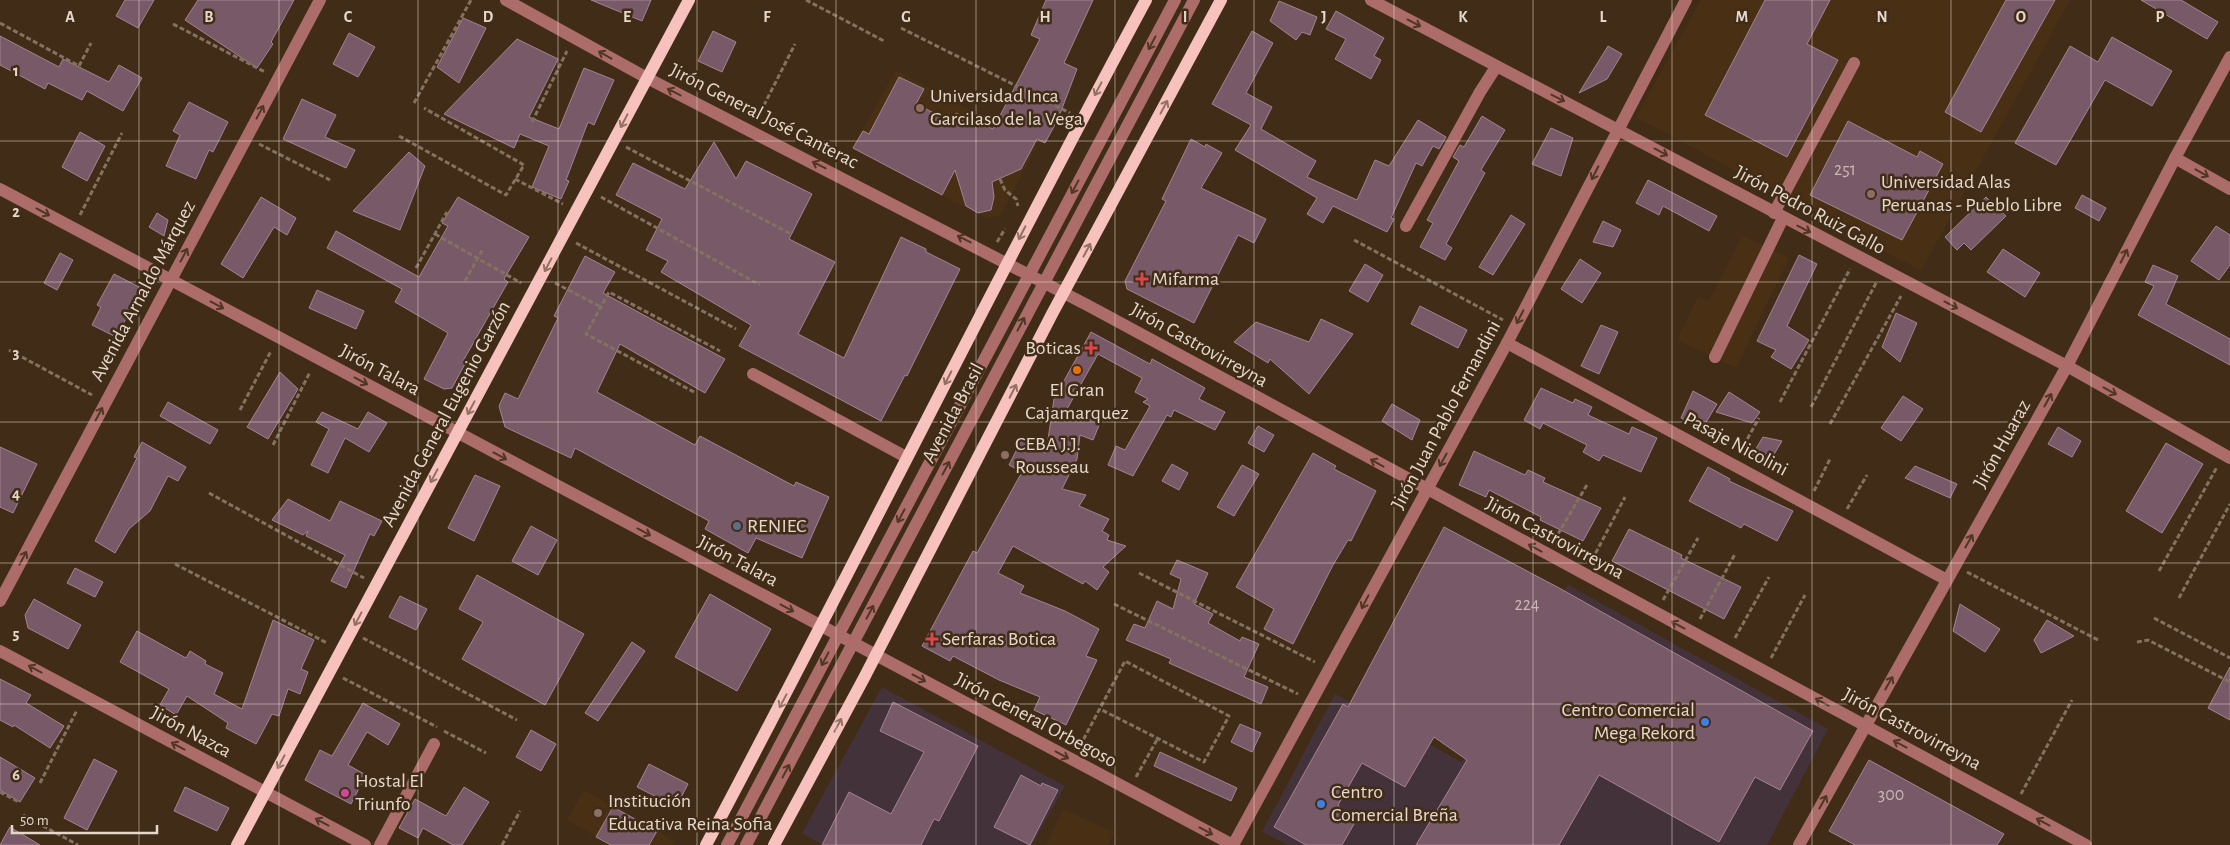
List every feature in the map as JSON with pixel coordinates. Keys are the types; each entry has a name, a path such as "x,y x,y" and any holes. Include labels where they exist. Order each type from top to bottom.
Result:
{"main road":[{"name":"Avenida General Eugenio Garzón","path":"237,845 689,0"},
{"name":"Avenida Brasil","path":"706,845 822,627 906,457 1007,262 1146,0"},
{"path":"774,845 876,655 1064,293 1221,0"}],"street":[{"name":"Avenida Arnaldo Márquez","path":"0,601 320,0"},
{"name":"Jirón General José Canterac","path":"506,0 647,78 1007,262"},
{"name":"Avenida Brasil","path":"727,845 1174,0"},
{"name":"Avenida Brasil","path":"746,845 1194,0"},
{"name":"Jirón Pedro Ruiz Gallo","path":"1371,0 2067,366 2227,456"},
{"name":"Jirón Juan Pablo Fernandini","path":"1233,845 1507,343 1686,0"},
{"name":"Jirón Huaraz","path":"1799,845 1864,725 2067,366 2174,158 2230,57"},
{"path":"1715,357 1779,215 1854,63"},
{"path":"1406,226 1480,92 1496,67"},
{"path":"2174,158 2230,189"},
{"name":"Jirón Talara","path":"0,189 822,627"},
{"name":"Jirón Castrovirreyna","path":"1007,262 2086,845"},
{"name":"Pasaje Nicolini","path":"1507,343 1947,580"},
{"path":"753,374 906,457"},
{"name":"Jirón General Orbegoso","path":"822,627 1233,845"},
{"name":"Jirón Nazca","path":"0,651 365,845"},
{"path":"380,845 434,744"}],"path":[{"path":"414,103 471,0"},
{"path":"806,0 884,41"},
{"path":"0,24 79,66 91,43"},
{"path":"173,24 278,79"},
{"path":"901,28 1082,119"},
{"path":"532,122 573,37"},
{"path":"751,131 795,44"},
{"path":"399,136 506,195 524,165 424,108"},
{"path":"74,229 122,133"},
{"path":"247,138 330,180"},
{"path":"614,140 791,234"},
{"path":"515,179 576,211"},
{"path":"1000,179 1005,190 1017,201 1018,206 1013,214"},
{"path":"588,190 760,285"},
{"path":"416,268 447,212"},
{"path":"1009,222 1005,230 1020,238"},
{"path":"435,234 534,291"},
{"path":"563,236 736,329"},
{"path":"1354,240 1516,326"},
{"path":"465,281 483,249"},
{"path":"1780,402 1857,256"},
{"path":"1811,407 1883,269"},
{"path":"542,276 601,307"},
{"path":"1830,424 1908,282"},
{"path":"694,392 586,334 609,292 720,351"},
{"path":"240,410 278,337"},
{"path":"9,350 92,395"},
{"path":"273,445 317,358"},
{"path":"1733,464 1759,418"},
{"path":"2159,571 2227,456"},
{"path":"1807,504 1830,459"},
{"path":"1840,521 1867,475"},
{"path":"1546,554 1588,483"},
{"path":"209,493 352,570"},
{"path":"1584,575 1625,497"},
{"path":"2179,598 2230,504"},
{"path":"1655,613 1698,538"},
{"path":"1693,633 1735,554"},
{"path":"175,564 316,637"},
{"path":"1955,565 2100,641"},
{"path":"1139,573 1329,670"},
{"path":"1727,652 1769,578"},
{"path":"1763,671 1806,595"},
{"path":"1114,604 1312,701"},
{"path":"2154,618 2230,658"},
{"path":"351,631 517,720"},
{"path":"2136,642 2148,640 2230,682"},
{"path":"1072,760 1125,662 1229,716 1204,762 1100,709"},
{"path":"330,671 486,753"},
{"path":"40,783 84,696"},
{"path":"2015,806 2072,700"},
{"path":"1129,790 1158,738"},
{"path":"0,792 18,802"},
{"path":"502,845 520,812"},
{"path":"23,814 77,845"}],"shaded area":[{"name":"Universidad Alas Peruanas - Pueblo Libre","path":"1701,0 2070,0 1921,271 1636,117"},
{"name":"Universidad Inca Garcilaso de la Vega","path":"896,70 1037,146 1000,216 986,218 852,149"},
{"path":"1742,235 1789,258 1736,368 1677,340 1698,296 1709,301"},
{"path":"1568,585 1828,729 1767,845 1288,845 1262,832 1335,694 1462,762"},
{"path":"882,687 1065,786 1032,845 823,845 802,833"},
{"name":"Institución Educativa Reina Sofia","path":"584,790 675,841 672,845 611,845 567,820"},
{"path":"1063,809 1114,832 1108,845 1046,845"}],"building":[{"path":"125,0 154,0 138,28 116,16"},
{"path":"198,0 294,0 271,42 273,44 257,68 185,20"},
{"path":"591,0 651,0 642,21"},
{"name":"Universidad Inca Garcilaso de la Vega","path":"1046,0 1093,0 1064,63 1077,69 1058,119 1045,143 1037,139 1021,169 992,182 994,197 991,210 978,213 966,206 955,170 942,195 853,148 863,131 869,134 899,77 924,89 916,104 952,122 956,113 993,129 1040,39 1031,35"},
{"path":"1765,0 1830,0 1807,44 1838,60 1787,157 1705,115"},
{"path":"2006,0 2055,0 1981,132 1945,112"},
{"path":"2141,0 2181,0 2218,22 2207,39"},
{"path":"1279,1 1317,17 1310,35 1302,32 1296,40 1270,21"},
{"path":"1336,11 1384,38 1374,56 1381,60 1371,79 1335,59 1346,39 1326,29"},
{"path":"463,18 486,28 459,83 437,67"},
{"path":"713,31 736,42 722,72 698,61"},
{"path":"1252,31 1273,43 1246,93 1272,107 1261,129 1316,161 1307,177 1357,200 1375,160 1389,166 1418,120 1446,137 1439,149 1433,146 1422,166 1416,163 1391,218 1394,219 1387,232 1333,206 1323,223 1307,214 1317,198 1235,150 1251,125 1212,104"},
{"path":"349,33 375,47 358,77 333,64"},
{"path":"0,36 59,67 63,59 109,82 119,65 142,78 123,111 87,91 82,100 48,83 45,89 0,65"},
{"path":"2112,37 2172,71 2152,106 2105,80 2056,165 2015,143 2070,46 2098,62"},
{"path":"517,39 558,59 529,117 559,129 584,68 614,80 594,125 588,122 566,180 569,181 561,199 532,187 549,146 520,134 514,148 444,114"},
{"path":"1608,46 1622,54 1607,79 1579,93"},
{"path":"302,99 336,115 325,137 355,150 346,168 283,139"},
{"path":"189,102 228,122 213,152 209,150 196,179 166,166 180,135 173,131"},
{"path":"1482,116 1505,130 1481,170 1485,173 1446,244 1452,248 1445,260 1420,247 1433,223 1427,220 1459,161 1453,157 1460,145 1464,147"},
{"path":"1848,121 1917,157 1920,151 1943,164 1902,240 1810,195"},
{"path":"1551,128 1573,138 1561,176 1532,164"},
{"path":"80,132 105,146 87,181 62,167"},
{"path":"1191,139 1205,147 1206,144 1222,153 1201,188 1266,219 1254,243 1238,235 1194,323 1127,289 1125,281 1166,201 1162,199"},
{"path":"714,142 736,179 746,161 812,194 789,239 835,262 798,334 844,358 901,237 960,269 907,376 905,375 881,421 739,346 751,325 661,272 668,261 646,250 662,219 616,195 633,163 685,189"},
{"path":"409,152 425,166 400,230 353,211"},
{"path":"1648,180 1717,216 1709,231 1663,206 1659,215 1636,203"},
{"path":"2082,195 2106,208 2099,221 2075,208"},
{"path":"261,197 296,218 287,235 274,227 243,278 221,264"},
{"path":"458,197 529,237 504,279 508,282 463,361 466,362 452,388 444,389 424,379 448,333 395,302 402,289 327,248 336,231 419,277 448,226 442,223"},
{"path":"1986,197 2006,216 1971,250 1964,243 1957,250 1945,237"},
{"path":"157,213 168,220 164,236 149,227"},
{"path":"1511,215 1525,224 1493,275 1479,267"},
{"path":"1603,221 1621,230 1613,247 1593,242"},
{"path":"2216,226 2230,235 2230,265 2219,280 2191,261"},
{"path":"2003,249 2040,273 2025,297 1987,272"},
{"path":"60,253 73,260 57,290 44,283"},
{"path":"1799,255 1817,264 1787,326 1809,340 1791,369 1771,357 1776,350 1757,341"},
{"path":"585,256 615,272 603,293 725,359 705,393 620,344 597,392 695,445 700,436 794,486 796,482 829,497 802,558 756,538 748,553 705,529 709,521 575,448 571,458 505,427 499,406 505,393 518,399 558,318 554,316"},
{"path":"1580,259 1601,273 1582,303 1561,289"},
{"path":"1365,264 1383,275 1368,302 1349,291"},
{"path":"2153,265 2178,276 2166,304 2230,339 2230,365 2138,315 2154,286 2145,282"},
{"path":"114,274 139,287 140,293 116,337 92,325 101,307 97,305"},
{"path":"317,290 364,311 356,329 309,308"},
{"path":"1420,306 1467,330 1458,348 1411,324"},
{"path":"1896,313 1917,323 1900,362 1882,347"},
{"path":"1321,319 1353,334 1309,394 1270,359 1268,363 1234,342 1256,322 1309,342"},
{"path":"1601,325 1618,332 1599,374 1581,366"},
{"path":"1091,332 1150,364 1152,359 1205,388 1199,399 1225,412 1215,430 1174,410 1171,417 1167,415 1133,476 1108,465 1116,446 1125,450 1150,406 1143,402 1148,399 1135,392 1142,378 1098,354 1067,409 1100,423 1093,440 1080,435 1077,459 1062,489 1086,495 1079,506 1109,519 1102,531 1109,535 1107,540 1126,546 1103,567 1109,572 1097,590 1085,581 1083,584 1013,546 998,573 1024,586 1020,593 1065,611 1099,629 1086,656 1097,660 1066,725 1034,710 1040,697 999,680 953,656 950,661 922,646 973,551 977,553 1022,472 1009,465 1021,441 1046,453 1054,399"},
{"path":"280,372 298,389 268,439 247,427"},
{"path":"1541,388 1573,403 1575,399 1592,407 1588,415 1629,434 1632,427 1657,438 1641,472 1603,455 1599,461 1583,452 1587,445 1543,423 1540,429 1524,420"},
{"path":"1693,391 1717,404 1702,429 1681,418"},
{"path":"1729,392 1760,412 1752,423 1716,412"},
{"path":"1903,396 1923,409 1901,441 1881,428"},
{"path":"168,402 218,430 210,444 160,416"},
{"path":"1392,404 1420,420 1412,440 1382,421"},
{"path":"322,412 358,429 368,412 387,423 369,452 345,438 328,473 311,465 329,429 316,422"},
{"path":"1258,426 1274,435 1264,452 1248,443"},
{"path":"2058,427 2081,441 2072,457 2048,444"},
{"path":"1763,437 1782,441 1767,466 1751,457"},
{"path":"142,442 186,467 178,481 168,476 150,511 129,529 115,553 95,541 137,458 134,457"},
{"path":"2166,443 2203,464 2162,533 2126,511"},
{"path":"0,447 37,464 13,513 0,507"},
{"path":"1474,451 1525,475 1528,470 1545,478 1543,482 1601,508 1583,541 1540,520 1541,517 1489,490 1486,497 1459,485"},
{"path":"1313,453 1336,466 1334,469 1376,491 1351,541 1348,540 1333,565 1293,644 1264,629 1274,609 1236,587"},
{"path":"1172,464 1188,473 1179,490 1162,481"},
{"path":"1242,465 1259,474 1234,516 1217,507"},
{"path":"1915,466 1957,484 1950,498 1905,478"},
{"path":"1708,467 1730,479 1729,481 1793,511 1777,541 1744,524 1741,528 1689,501"},
{"path":"475,475 500,486 474,541 448,528"},
{"path":"288,499 330,521 340,501 382,521 374,536 370,534 346,588 331,581 345,555 306,536 308,531 303,535 272,520"},
{"path":"531,526 557,540 538,575 512,561"},
{"path":"1444,527 1561,589 1813,731 1780,790 1755,777 1719,842 1599,775 1559,845 1416,845 1467,760 1434,737 1405,787 1362,763 1338,805 1354,824 1342,845 1306,845 1274,827 1343,704 1348,707"},
{"path":"1629,529 1682,555 1681,558 1741,587 1724,619 1612,561"},
{"path":"1177,560 1208,573 1194,604 1213,614 1208,623 1240,641 1242,637 1259,644 1244,677 1268,687 1261,704 1169,663 1171,659 1126,640 1134,624 1145,628 1157,601 1173,609 1181,579 1170,574"},
{"path":"75,568 103,582 95,597 67,583"},
{"path":"477,575 584,634 545,705 462,659 483,622 459,609"},
{"path":"710,594 771,629 737,691 675,657"},
{"path":"400,596 427,609 416,630 389,617"},
{"path":"34,599 81,625 68,649 28,628 25,615"},
{"path":"1960,604 2000,629 1985,652 1953,631"},
{"path":"273,620 314,640 301,669 308,672 300,694 288,689 279,716 272,714 256,744 226,728 228,723 187,696 176,715 160,705 169,689 120,662 137,631 186,658 190,651 206,661 205,664 223,673 214,694 242,709"},
{"path":"2047,620 2074,636 2041,653 2034,640"},
{"path":"632,642 645,651 598,721 585,713"},
{"path":"2230,667 2230,720 2208,708"},
{"path":"0,679 31,695 26,703 64,726 50,748 14,725 13,727 0,720"},
{"path":"893,702 978,746 939,821 934,819 921,845 822,845 849,792 891,814 924,752 880,731"},
{"path":"363,703 400,724 388,745 367,732 348,765 366,775 351,804 305,780 320,750 332,756"},
{"path":"1240,724 1261,733 1252,752 1231,742"},
{"path":"531,730 556,744 541,771 516,757"},
{"path":"1160,752 1237,788 1231,801 1154,766"},
{"path":"0,757 35,778 20,802 0,790"},
{"path":"94,759 117,771 87,830 64,818"},
{"path":"1869,760 2004,834 1997,845 1855,845 1829,831"},
{"path":"649,764 688,784 676,807 637,787"},
{"path":"1021,775 1041,786 1042,783 1058,790 1030,845 994,827"},
{"path":"185,787 229,808 217,831 174,811"},
{"path":"464,787 489,802 462,845 453,845 423,828 418,838 399,828 415,799 446,816"},
{"path":"613,807 657,831 649,845 611,845 596,837"},
{"path":"10,827 40,845 0,845"}],"place":[{"name":"Universidad Inca Garcilaso de la Vega","path":"920,108"},
{"name":"Universidad Alas Peruanas - Pueblo Libre","path":"1871,194"},
{"name":"Mifarma","path":"1142,279"},
{"name":"Boticas","path":"1091,348"},
{"name":"El Gran Cajamarquez","path":"1077,370"},
{"name":"CEBA J.J. Rousseau","path":"1005,455"},
{"name":"RENIEC","path":"737,526"},
{"name":"Serfaras Botica","path":"932,639"},
{"name":"Centro Comercial Mega Rekord","path":"1705,722"},
{"name":"Hostal El Triunfo","path":"345,793"},
{"name":"Centro Comercial Breña","path":"1321,804"},
{"name":"Institución Educativa Reina Sofia","path":"598,813"}]}
